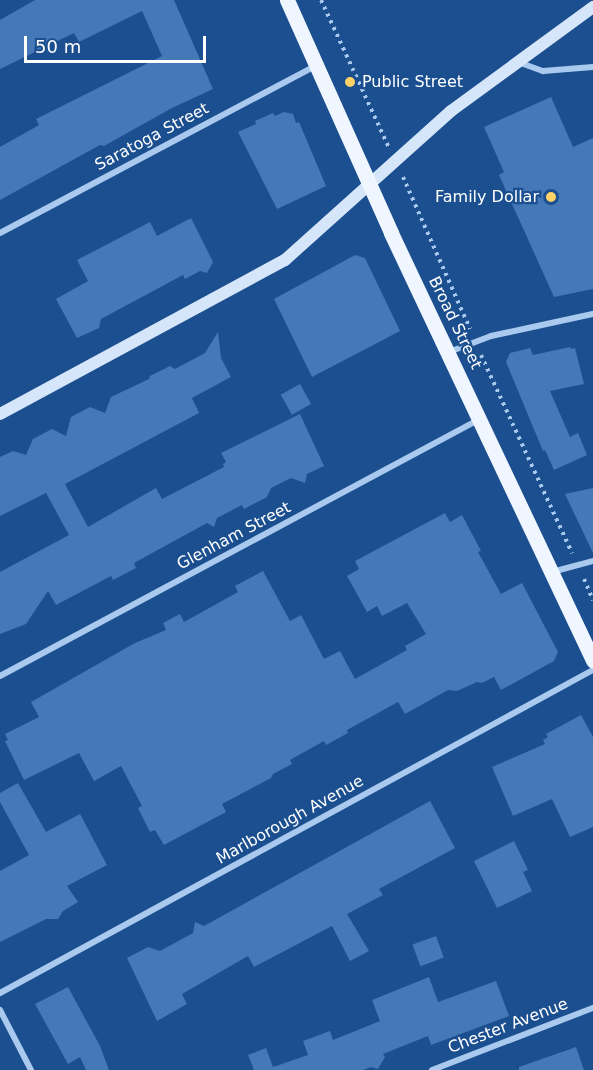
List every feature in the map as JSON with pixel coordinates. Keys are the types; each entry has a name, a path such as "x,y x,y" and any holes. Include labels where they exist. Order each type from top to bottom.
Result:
{"main road":[{"name":"Broad Street","path":"286,0 369,185 593,661"},
{"path":"0,414 274,266 294,252 451,111 593,7"}],"street":[{"path":"518,62 543,71 593,68"},
{"name":"Saratoga Street","path":"0,233 316,65"},
{"path":"449,352 475,341 593,314"},
{"name":"Glenham Street","path":"0,676 480,419"},
{"path":"551,572 593,561"},
{"name":"Marlborough Avenue","path":"0,993 593,670"},
{"name":"Chester Avenue","path":"432,1070 593,1008"},
{"path":"0,1010 32,1070"}],"path":[{"name":"Broad Street","path":"321,0 593,600"}],"building":[{"path":"35,0 174,0 213,89 172,108 104,146 100,145 0,200 0,147 39,125 36,119 162,56 142,11 79,42 74,33 0,69 0,20"},
{"name":"Family Dollar","path":"551,97 573,147 593,138 593,289 554,297 499,175 504,172 484,127"},
{"path":"284,112 293,114 296,123 299,122 326,186 277,209 238,132 273,113 275,116"},
{"path":"191,218 213,262 207,273 200,271 185,279 183,275 101,319 99,328 77,338 56,299 88,281 77,260 150,222 157,236"},
{"path":"355,255 365,258 400,331 312,377 274,299"},
{"path":"218,332 221,358 231,377 192,398 199,413 65,484 88,527 156,488 162,499 224,467 223,464 226,462 221,453 300,414 324,466 307,474 305,483 291,478 271,488 267,497 244,509 242,505 217,518 214,527 207,523 134,563 136,568 113,580 111,576 56,605 48,591 26,624 0,634 0,572 69,535 46,493 0,516 0,457 13,451 26,455 33,439 52,429 66,436 71,417 90,407 105,413 111,397 170,366 175,369 205,353"},
{"path":"570,347 575,348 584,384 550,391 570,437 578,433 587,455 554,470 545,450 543,451 506,362 510,353 530,348 533,355"},
{"path":"300,384 311,404 292,415 281,395"},
{"path":"593,488 593,553 565,494"},
{"path":"445,513 450,522 462,515 481,551 478,552 501,594 522,583 558,652 554,661 501,690 494,677 457,691 448,690 405,714 398,702 347,730 348,733 326,745 324,741 290,760 292,764 273,774 271,778 222,804 226,812 164,845 155,830 150,832 138,808 142,806 121,766 94,781 79,753 24,780 5,741 8,740 5,734 39,717 31,702 135,643 166,630 163,623 180,614 184,622 238,592 235,586 263,571 290,621 301,615 324,659 340,651 355,679 407,650 405,646 426,634 407,603 382,616 377,606 367,612 347,576 359,569 355,561"},
{"path":"581,715 593,737 593,827 570,837 552,799 513,816 492,767 545,744 543,740 548,737 546,734"},
{"path":"18,783 46,832 80,814 107,865 67,886 78,902 63,911 58,919 46,919 0,942 0,871 29,855 0,802 0,793"},
{"path":"430,801 455,848 379,889 383,895 347,914 369,951 350,961 332,926 254,967 248,956 182,994 187,1004 157,1021 127,958 148,947 160,951 193,933 195,922 204,926"},
{"path":"514,841 528,870 523,872 532,891 497,908 474,861"},
{"path":"436,936 444,958 420,966 413,945"},
{"path":"429,977 438,1002 496,981 509,1016 431,1045 428,1036 383,1054 385,1057 378,1069 371,1067 363,1070 254,1070 248,1055 266,1048 273,1067 308,1055 303,1041 330,1031 333,1040 380,1021 372,1000"},
{"path":"68,987 100,1046 109,1070 86,1070 80,1057 68,1064 35,1004"},
{"path":"576,1047 584,1070 519,1070 519,1067"}],"place":[{"name":"Public Street","path":"350,82"},
{"name":"Family Dollar","path":"551,197"}]}
